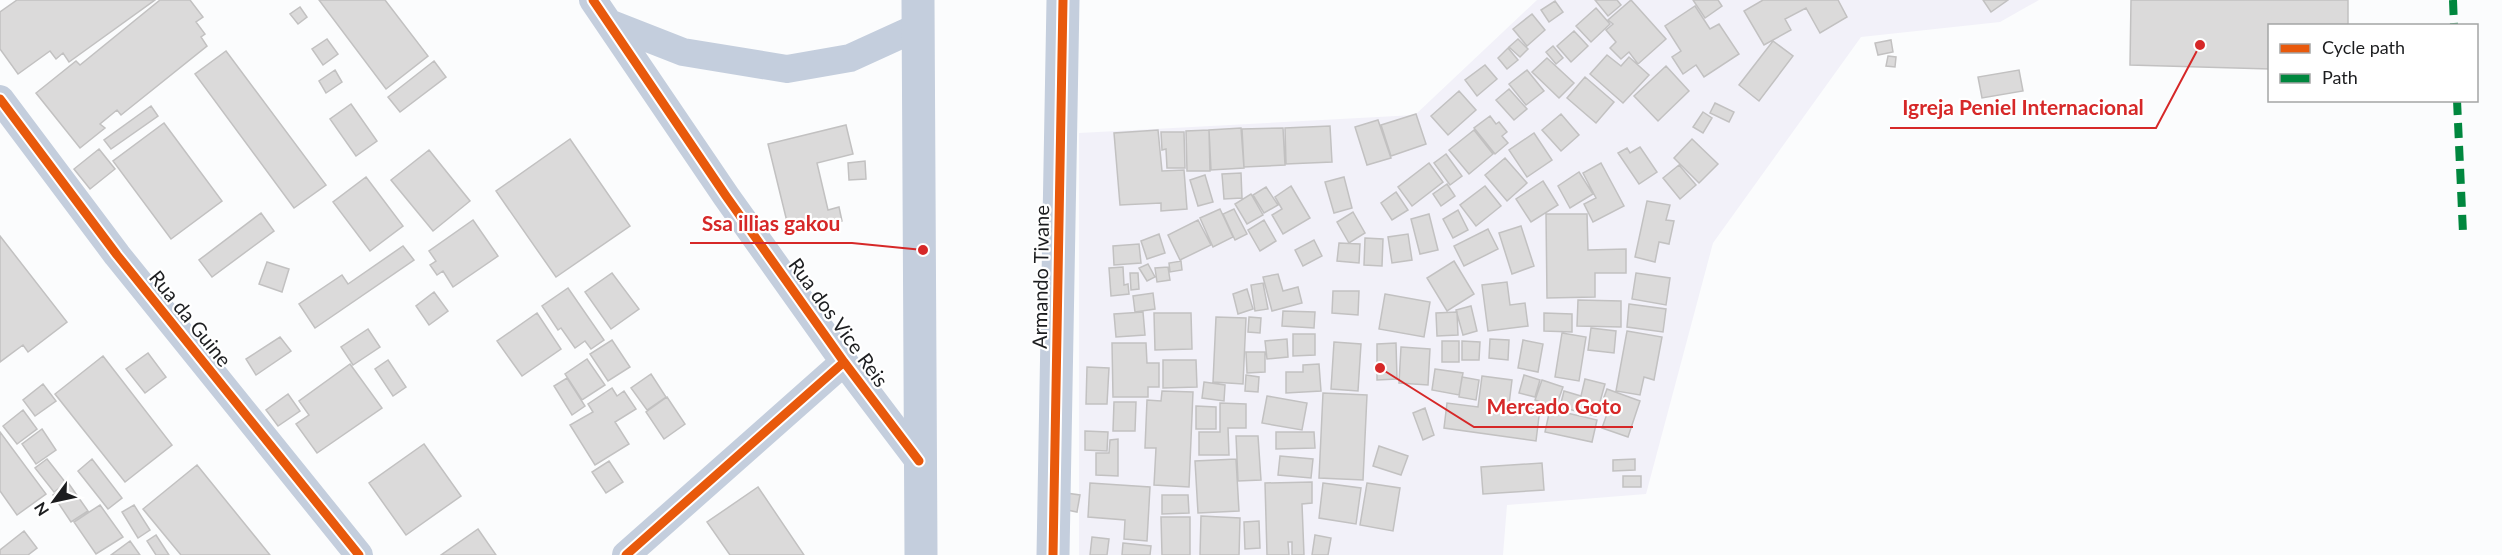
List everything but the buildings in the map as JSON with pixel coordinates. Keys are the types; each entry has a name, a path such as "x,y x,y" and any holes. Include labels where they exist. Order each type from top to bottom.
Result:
{"street":[{"name":"Rua dos Vice Reis","path":"592,0 726,196 844,362 919,461"},
{"name":"Armando Tivane","path":"1053,555 1063,0"},
{"path":"609,24 683,52 787,69 850,58 918,13"},
{"path":"918,13 921,555"},
{"name":"Rua da Guine","path":"0,99 117,255 359,555"},
{"path":"626,555 844,362"}],"shaded area":[{"path":"1537,0 2039,0 2000,22 1861,37 1713,243 1646,494 1507,505 1503,555 1079,555 1079,133 1415,115"}],"marked path":[{"path":"2453,0 2454,24"},
{"path":"2457,102 2463,233"}],"cycle path":[{"path":"593,0 726,196 844,362 919,461"},
{"path":"1053,555 1063,0"},
{"path":"0,99 117,255 359,555"},
{"path":"626,555 844,362"}],"place":[{"name":"Igreja Peniel Internacional","path":"2200,45"},
{"name":"Ssa illias gakou","path":"923,250"},
{"name":"Mercado Goto","path":"1380,368"}]}
